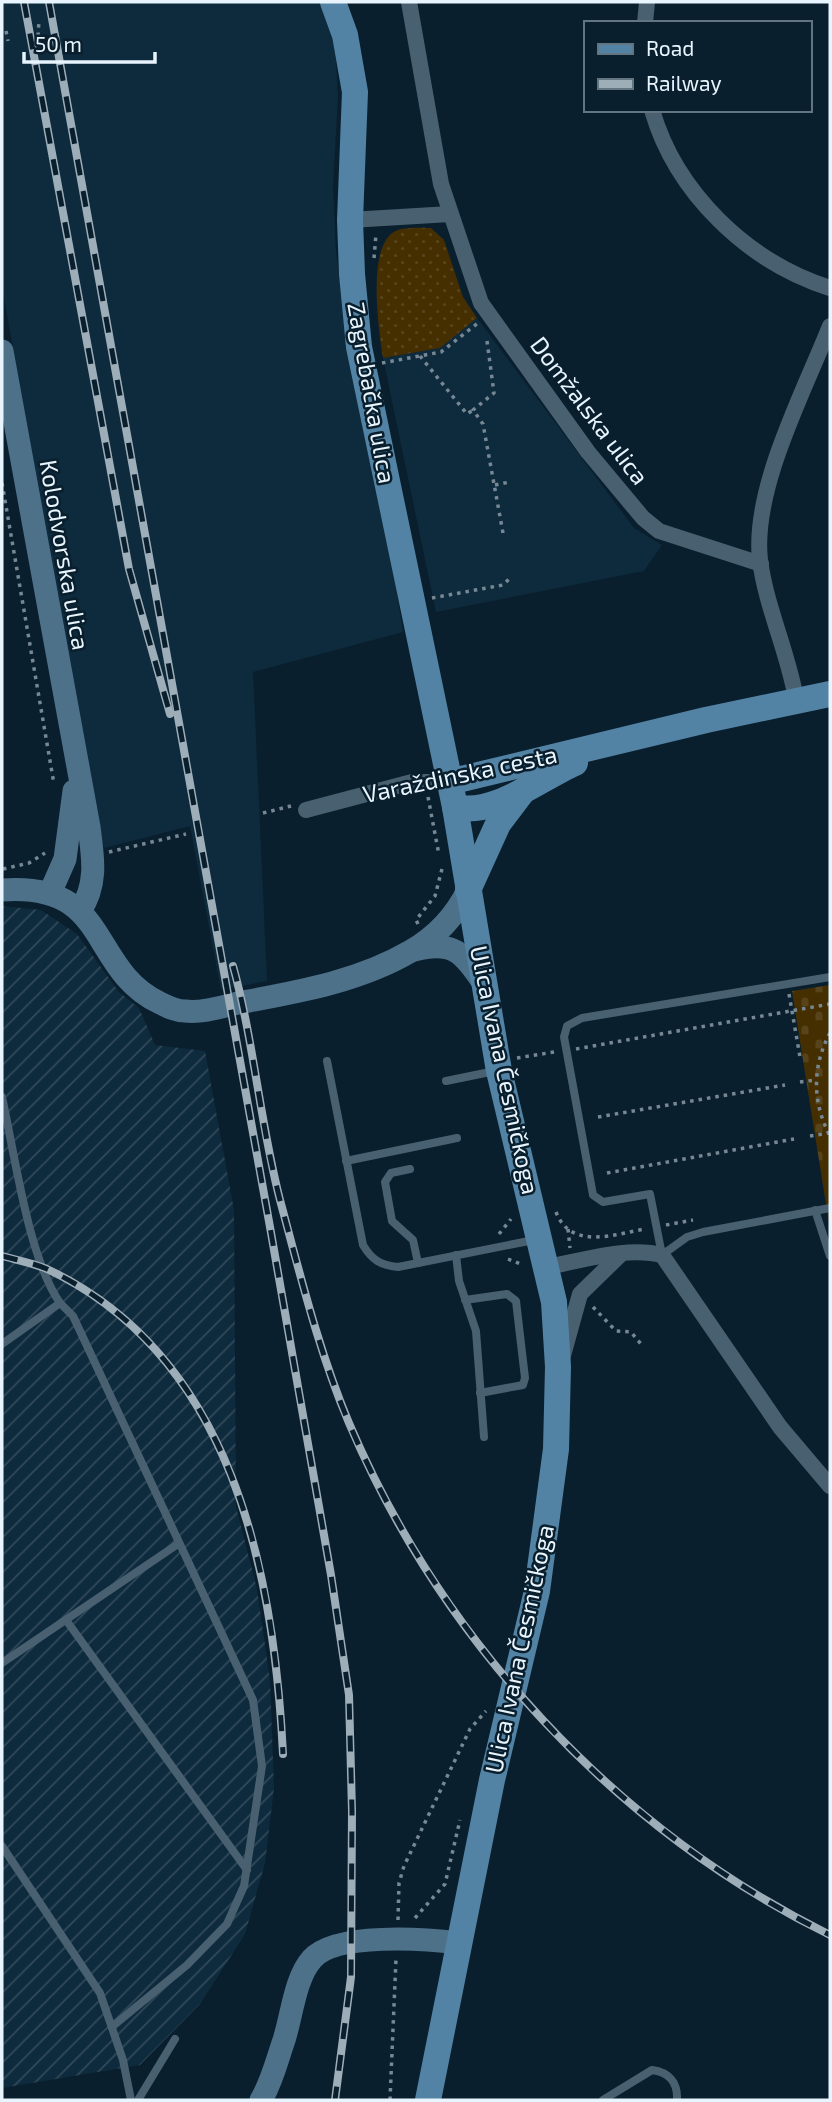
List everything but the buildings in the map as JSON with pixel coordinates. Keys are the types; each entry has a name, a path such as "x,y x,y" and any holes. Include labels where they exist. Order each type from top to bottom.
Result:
{"main road":[{"name":"Zagrebačka ulica","path":"333,2 345,35 355,92 356,145 350,220 359,347 443,790"},
{"name":"Kolodvorska ulica","path":"2,351 8,428 89,827 93,866 90,893 80,911"},
{"name":"Varaždinska cesta","path":"443,790 614,744 796,699 830,694"},
{"name":"Varaždinska cesta","path":"443,790 481,807 614,744"},
{"name":"Kolodvorska ulica","path":"50,893 62,869 68,847 76,767"},
{"path":"2,890 24,888 50,893 80,911 98,931 119,968 136,988 158,1003 186,1012 329,984 380,967 412,951 445,925 468,890 498,824 526,787"},
{"name":"Ulica Ivana Česmičkoga","path":"428,2100 492,1780 537,1591 556,1448 558,1367 554,1302 538,1270 540,1239 507,1065 484,984 468,890 443,790"},
{"path":"412,951 437,946 454,950 467,960 484,984"},
{"path":"261,2100 301,1982 312,1959 322,1951 335,1945 402,1939 459,1943"}],"street":[{"name":"Domžalska ulica","path":"409,2 434,152 472,285 489,314 624,498 659,531 761,564"},
{"path":"645,21 647,2"},
{"path":"653,112 670,158 706,206 757,250 786,268 830,288"},
{"path":"350,220 450,214"},
{"path":"796,699 761,564 759,546 766,491 830,326"},
{"name":"Varaždinska cesta","path":"306,810 443,790"},
{"path":"538,1270 621,1255 650,1252 662,1255 780,1427 830,1486"},
{"path":"558,1367 569,1343 580,1294 621,1255"}],"lane":[{"path":"830,977 582,1018 567,1026 564,1037 593,1195 603,1202 650,1194 662,1255 676,1244 703,1232 830,1208"},
{"path":"327,1061 363,1245 372,1258 384,1266 398,1267 540,1239"},
{"path":"446,1081 507,1065"},
{"path":"2,1097 36,1252 49,1287 73,1316 253,1699 262,1766 244,1886 227,1924 187,1965 113,2026"},
{"path":"346,1161 457,1138"},
{"path":"410,1169 391,1173 385,1182 392,1221 413,1240 418,1263"},
{"path":"815,1210 830,1256"},
{"path":"456,1255 458,1281 475,1331 484,1437"},
{"path":"465,1300 507,1294 516,1301 525,1378 523,1385 480,1393"},
{"path":"2,1344 60,1303"},
{"path":"2,1663 178,1544"},
{"path":"65,1620 247,1870"},
{"path":"2,1846 100,1993 113,2026 131,2100"},
{"path":"138,2100 175,2039"},
{"path":"603,2100 652,2070 669,2076 678,2091 677,2100"}],"path":[{"path":"38,36 39,20"},
{"path":"6,30 8,41"},
{"path":"373,267 377,218"},
{"path":"380,363 441,352 489,314"},
{"path":"420,356 467,414 494,393 487,341 475,325"},
{"path":"378,354 381,373"},
{"path":"473,410 483,424 503,533"},
{"path":"495,486 510,482"},
{"path":"2,483 52,756 55,792"},
{"path":"427,599 503,585 511,577"},
{"path":"418,923 416,920 435,896 442,870 443,790"},
{"path":"263,813 296,805 306,810"},
{"path":"99,854 186,834"},
{"path":"2,870 36,860 45,853 49,843"},
{"path":"788,985 800,1057"},
{"path":"574,1049 830,1004"},
{"path":"810,1136 829,1134 819,1108 816,1080 823,1046 830,1033"},
{"path":"507,1065 559,1051"},
{"path":"800,1082 816,1080"},
{"path":"598,1117 785,1085"},
{"path":"607,1173 794,1139"},
{"path":"568,1229 569,1237"},
{"path":"504,1255 505,1259 538,1270"},
{"path":"587,1300 616,1331 631,1332 641,1344"},
{"path":"399,1912 399,1883 404,1866 470,1729 490,1703"},
{"path":"390,2100 394,1979"}],"shaded area":[{"path":"2,2 322,2 335,40 338,97 333,184 336,252 349,346 389,541 403,632 253,672 267,981 221,990 190,826 104,848 77,714 2,286"},
{"path":"477,318 634,528 662,545 644,571 436,612 383,358 440,348"},
{"path":"2,906 41,910 77,934 119,992 139,1008 155,1045 205,1051 234,1210 236,1507 257,1589 270,1680 274,1788 265,1863 245,1934 200,2004 140,2065 2,2088"}],"green space":[{"path":"431,228 444,240 463,297 477,318 440,348 383,358 377,309 381,251 388,238 398,230"},
{"path":"830,985 830,1229 792,991"}],"railway":[{"path":"24,2 129,569 170,714"},
{"path":"49,2 270,1227 331,1575 349,1695 352,1811 351,1977 335,2100"},
{"path":"233,966 273,1171 319,1341 349,1423 388,1504 433,1581 486,1654 544,1722 609,1785 678,1842 752,1892 830,1935"},
{"path":"2,1256 47,1269 110,1307 161,1356 201,1412 231,1475 253,1543 268,1613 278,1684 283,1754"}]}
